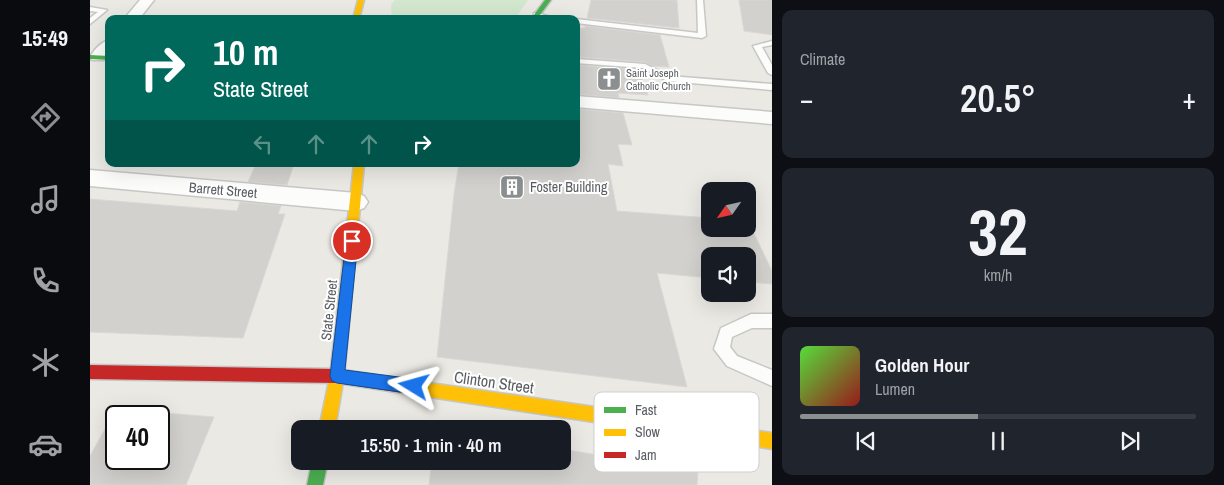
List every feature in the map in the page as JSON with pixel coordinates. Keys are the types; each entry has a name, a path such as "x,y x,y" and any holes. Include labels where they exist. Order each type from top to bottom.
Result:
{"street":[{"path":"134,15 147,0"},
{"path":"357,15 361,0"},
{"path":"537,15 548,0"},
{"path":"580,101 772,118"},
{"name":"State Street","path":"329,420 337,376 360,167"},
{"name":"Barrett Street","path":"90,178 356,202"},
{"name":"Clinton Street","path":"90,372 337,376 594,414"},
{"name":"Clinton Street","path":"759,439 772,441"},
{"path":"315,485 318,470"}],"lane":[{"path":"580,21 702,36 700,0"},
{"path":"90,9 104,10 90,22"},
{"path":"772,43 758,46 772,73"},
{"path":"580,61 645,66 667,78 772,87"},
{"path":"772,321 751,321 726,333 722,349 732,361 772,378"}],"green space":[{"path":"395,0 528,0 518,15 392,15 391,5"}],"building":[{"path":"591,0 677,0 679,28 587,18"},
{"path":"739,0 772,0 772,35 744,31"},
{"path":"585,26 660,35 669,67 652,66 645,62 580,57 580,28 585,28"},
{"name":"Saint Joseph Catholic Church","path":"580,65 639,70 648,95 618,93 619,98 580,94"},
{"path":"580,109 623,113 632,145 618,144 623,166 608,164 617,211 701,217 701,238 756,238 772,271 772,284 756,283 756,247 701,247 701,277 657,273 687,387 437,357 458,167 580,167"},
{"path":"255,167 293,167 287,185 248,182"},
{"path":"90,199 237,211 240,202 281,206 278,214 285,214 243,338 90,332"},
{"path":"170,413 214,417 186,485 90,485 90,456 105,429 105,470 170,470"},
{"path":"571,451 594,454 594,472 698,472 697,485 429,485 431,470 571,470"}],"traffic: fast":[{"path":"537,15 548,0"},
{"path":"90,57 105,58"},
{"path":"315,485 318,470"}],"traffic: slow":[{"path":"357,15 361,0"},
{"path":"329,420 337,376 359,167"},
{"path":"403,386 594,414"},
{"path":"759,439 772,441"}],"traffic: jam":[{"path":"90,372 337,376 403,386"}],"place":[{"name":"Saint Joseph Catholic Church","path":"609,79"},
{"name":"Foster Building","path":"512,187"}],"route":[{"path":"352,241 337,376 414,386"}]}
